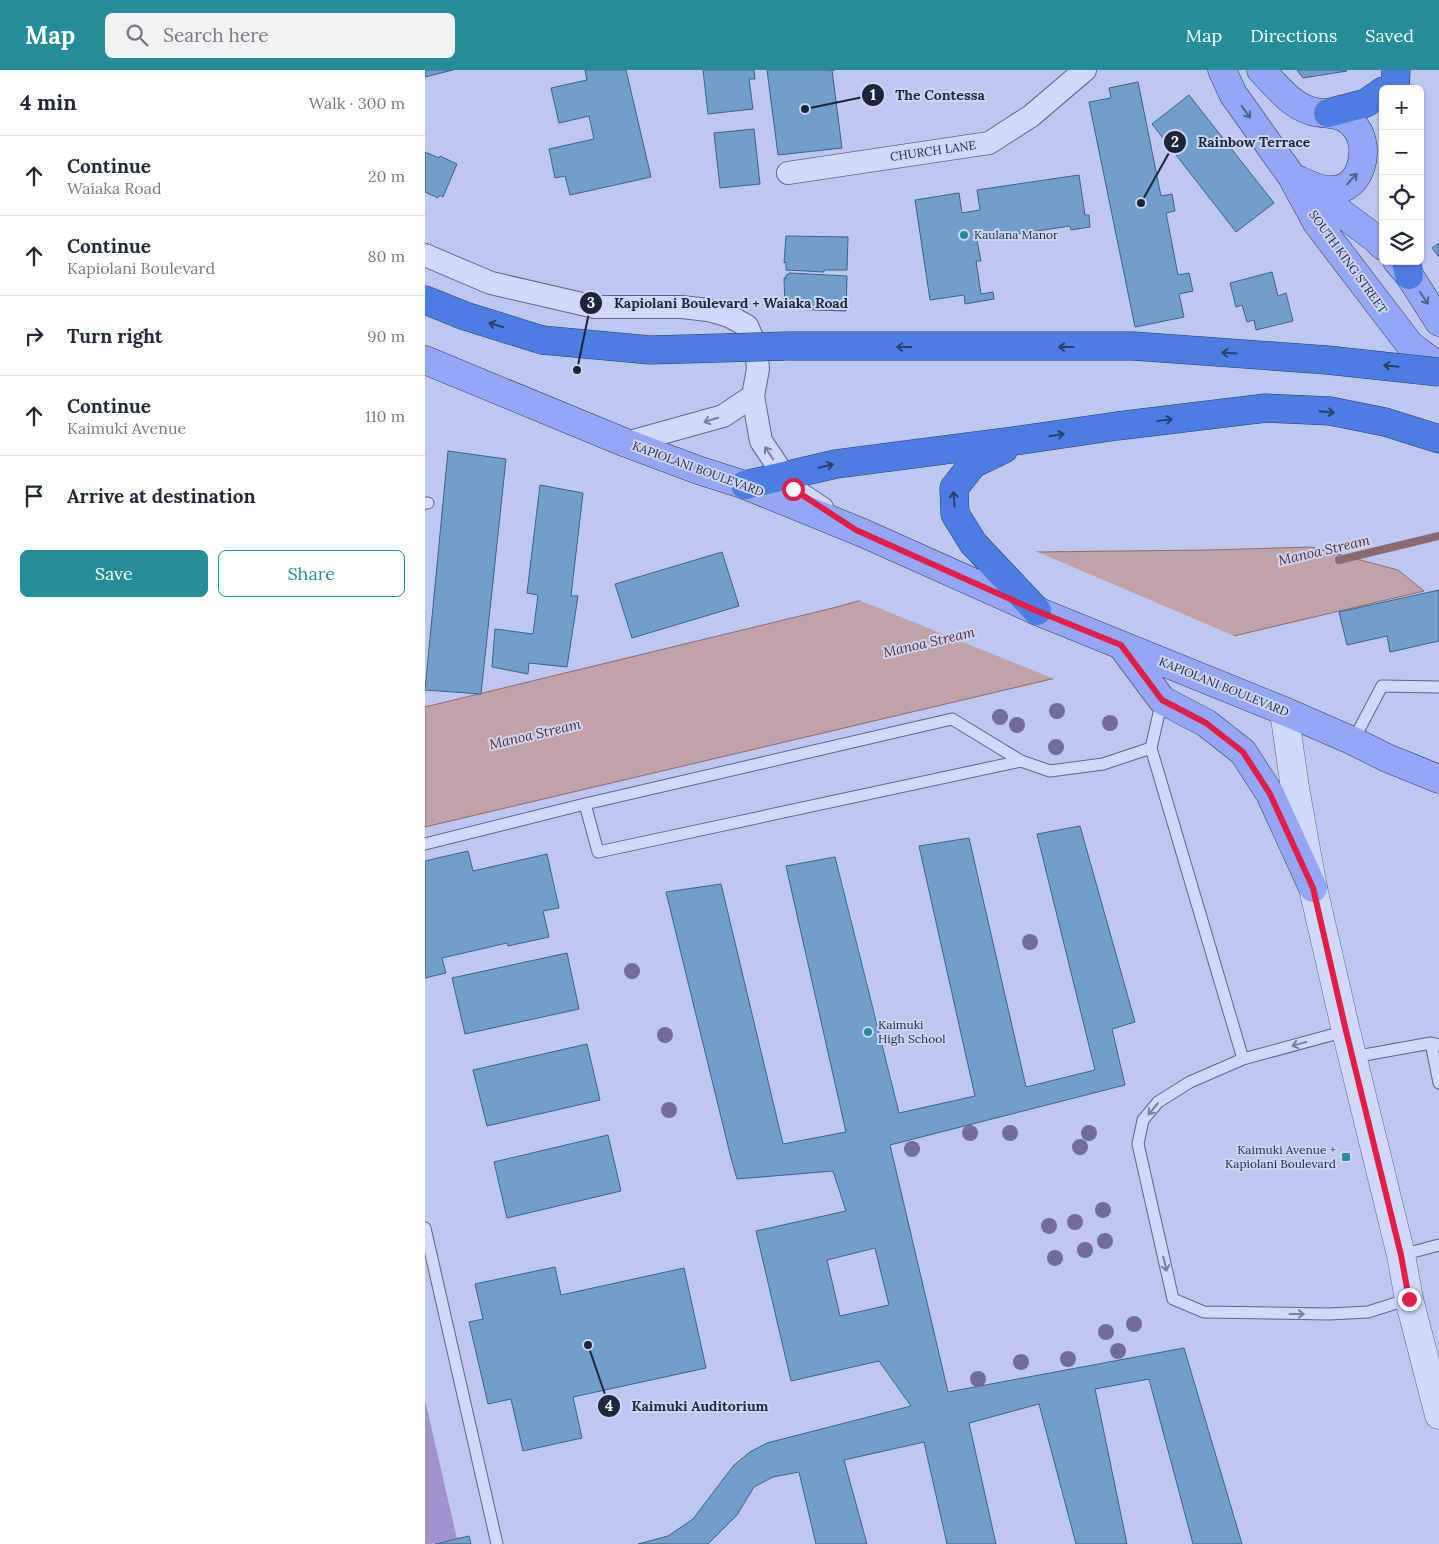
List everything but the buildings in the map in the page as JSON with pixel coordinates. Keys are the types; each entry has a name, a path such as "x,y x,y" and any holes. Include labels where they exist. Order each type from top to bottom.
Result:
{"highway":[{"path":"1328,113 1366,103 1391,83"},
{"path":"425,300 465,316 542,340 650,350 787,346 1133,346 1327,360 1439,372"},
{"path":"745,485 836,464 1266,408 1339,413 1385,422 1439,439"},
{"path":"1021,440 973,464 954,488 955,514 973,543 1037,611"}],"main road":[{"name":"SOUTH KING STREET","path":"1222,70 1233,94 1293,176 1317,223 1410,345 1439,367"},
{"path":"1261,70 1291,100 1311,111 1328,113 1346,119 1362,138 1364,156 1359,171 1349,183 1332,190 1319,188 1293,176"},
{"path":"1293,176 1379,241"},
{"path":"1404,266 1439,322"},
{"name":"KAPIOLANI BOULEVARD","path":"425,360 626,444 745,485 856,530 1127,653 1165,663 1284,711 1387,758 1439,779"},
{"path":"1127,653 1162,700 1206,723 1243,752 1270,794 1313,888"}],"street":[{"name":"CHURCH LANE","path":"788,172 989,143 1031,116 1085,70"},
{"path":"425,255 491,283 595,307 682,307 708,310 729,316 747,326 757,346 758,369 753,396 761,441 793,489 856,530"},
{"path":"626,444 723,416 753,396"},
{"path":"1284,711 1295,788 1313,888 1401,1255 1409,1299 1439,1415"}],"lane":[{"path":"1353,741 1382,686 1439,687"},
{"path":"1162,700 1151,748 1243,1059"},
{"path":"425,844 585,804 952,719 1021,761 1049,771 1103,764 1151,748"},
{"path":"585,804 598,852 1021,761"},
{"path":"1409,1299 1368,1312 1329,1314 1204,1312 1173,1300 1138,1144 1143,1120 1158,1102 1190,1082 1243,1059 1349,1044 1435,1044 1439,1082"},
{"path":"425,1228 497,1544"},
{"path":"1401,1255 1439,1245"}],"shaded area":[{"path":"425,1400 457,1539 429,1544 425,1544"}],"water":[{"path":"1311,547 1398,570 1424,591 425,827 425,707 833,608 1036,552"}],"pier":[{"path":"1033,550 1237,637 1057,680 856,599"}],"waterway":[{"name":"Manoa Stream","path":"1339,560 1439,536"}],"place":[{"name":"The Contessa","path":"805,109"},
{"name":"Rainbow Terrace","path":"1141,203"},
{"name":"Kaulana Manor","path":"964,235"},
{"name":"Kapiolani Boulevard + Waiaka Road","path":"577,370"},
{"name":"Kaimuki High School","path":"868,1032"},
{"name":"Kaimuki Avenue + Kapiolani Boulevard","path":"1346,1157"},
{"name":"Kaimuki Auditorium","path":"588,1345"}],"route":[{"path":"793,489 856,530 1037,611 1121,645 1162,700 1206,723 1243,752 1270,794 1313,888 1401,1255 1409,1299"}]}
